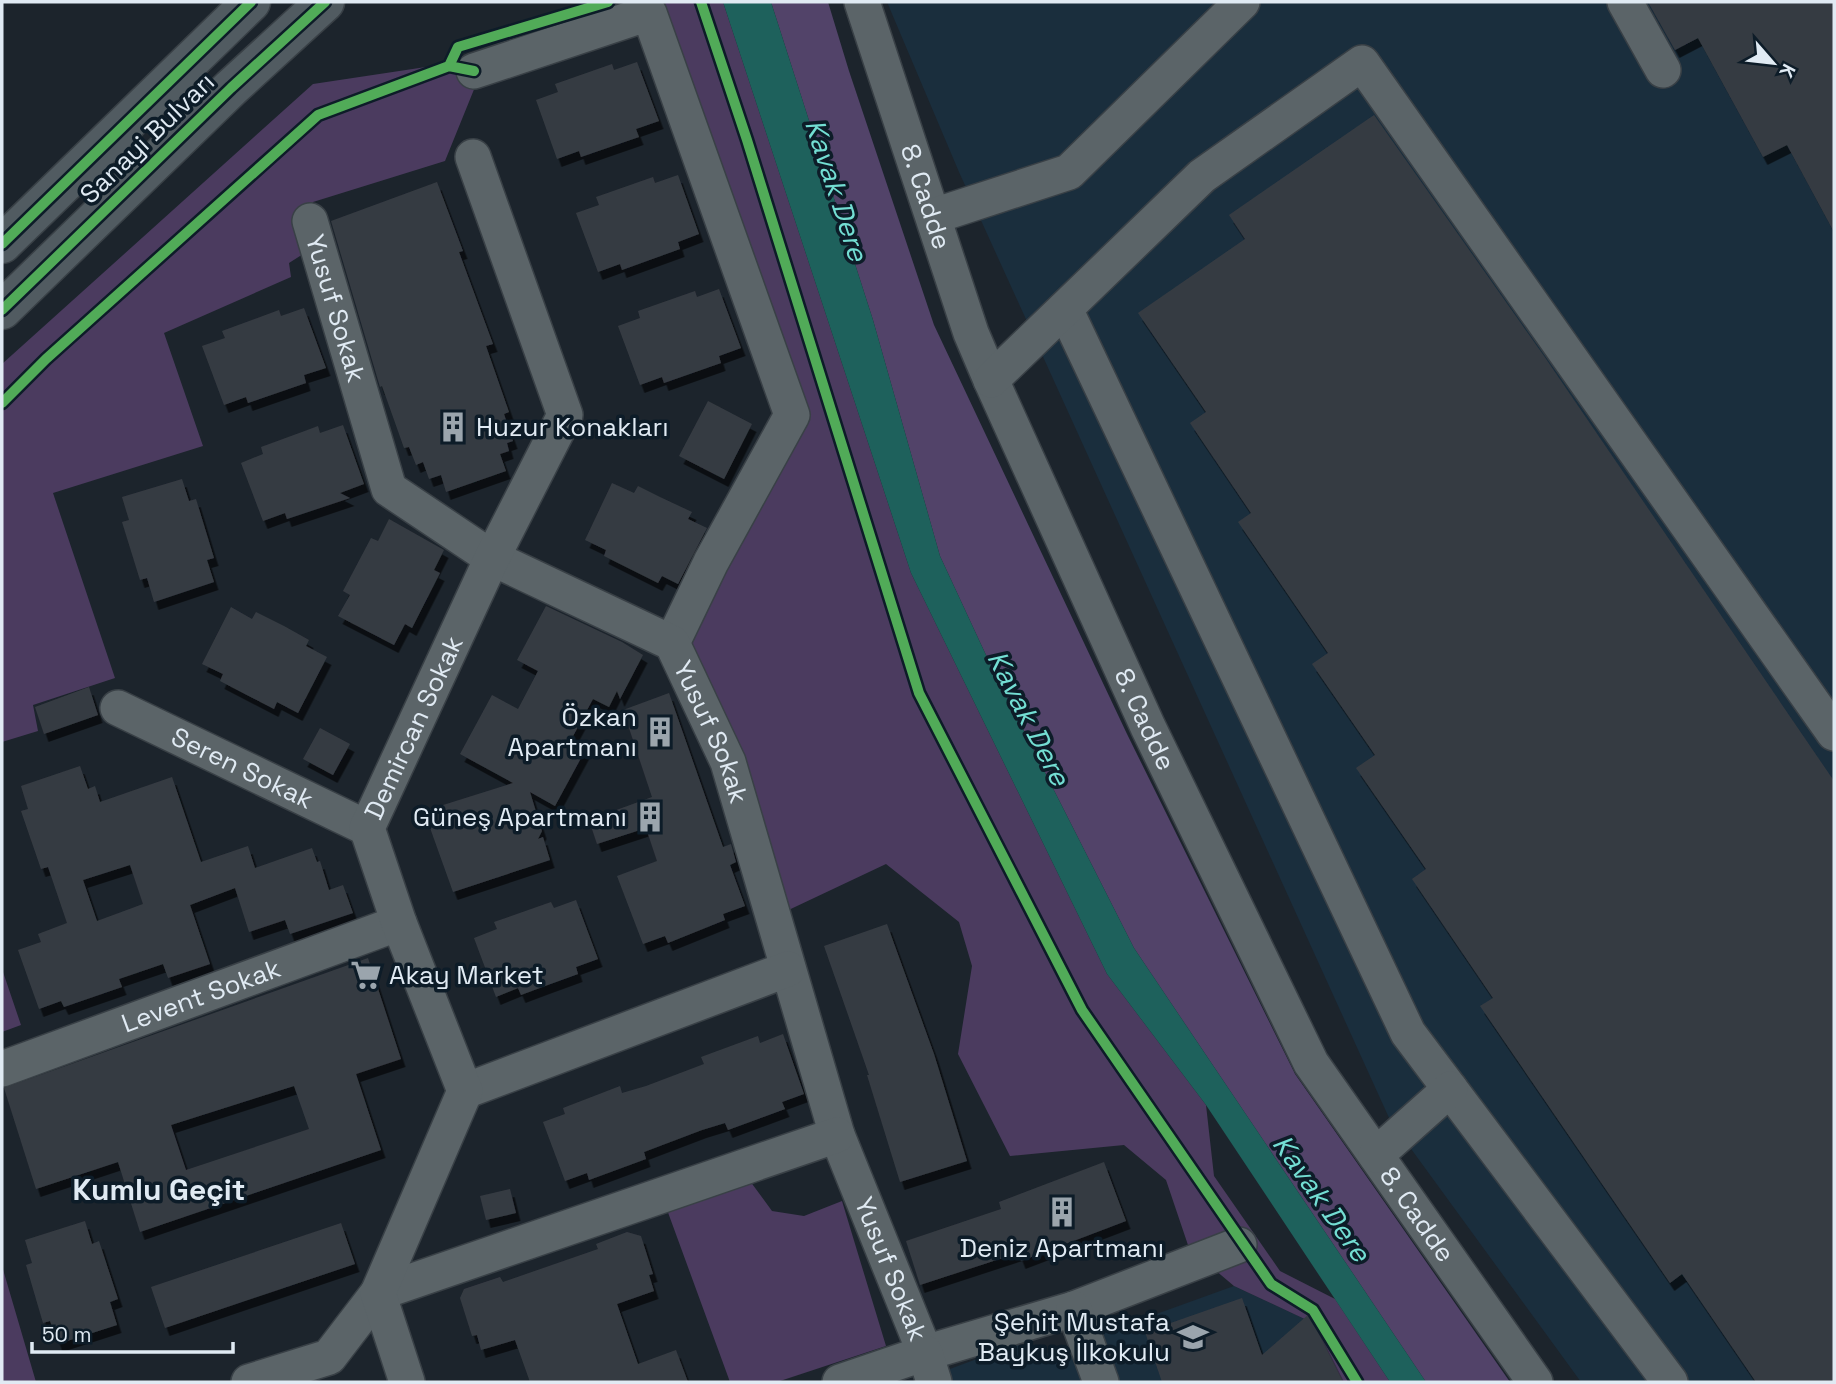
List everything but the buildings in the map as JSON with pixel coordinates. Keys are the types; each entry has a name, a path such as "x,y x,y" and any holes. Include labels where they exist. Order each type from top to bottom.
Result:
{"main road":[{"name":"Sanayi Bulvarı","path":"2,244 251,2"},
{"name":"Sanayi Bulvarı","path":"2,310 231,88 325,2"}],"street":[{"name":"8. Cadde","path":"862,2 971,333 1147,727 1311,1063 1535,1382"},
{"path":"934,216 1069,172 1242,2"},
{"path":"1625,2 1663,70"},
{"path":"474,71 649,13 792,415 711,562 672,643"},
{"path":"991,380 1202,177 1362,63 1834,733"},
{"name":"Demircan Sokak","path":"466,1091 400,923 367,828 492,558 565,415 473,157"},
{"name":"Yusuf Sokak","path":"310,221 389,489 492,558 672,643 728,762 837,1135 930,1367"},
{"path":"1065,309 1408,1033 1670,1382"},
{"name":"Seren Sokak","path":"118,708 367,828"},
{"name":"Levent Sokak","path":"2,1069 400,923"},
{"path":"249,1382 301,1374 329,1357 378,1293 466,1091 788,969"},
{"path":"1376,1155 1450,1089"},
{"path":"378,1293 837,1135"},
{"path":"840,1382 930,1367 1239,1245"},
{"path":"378,1293 407,1382"},
{"path":"1074,1309 1101,1382"}],"shaded area":[{"path":"654,2 723,2 911,573 1107,974 1206,1105 1214,1176 1280,1271 1335,1299 1390,1382 1341,1382 1311,1322 1234,1286 1189,1248 1166,1180 1124,1145 1010,1156 958,1054 972,966 959,922 886,864 778,915 681,645 799,414"},
{"path":"723,2 771,2 873,320 940,556 992,668 1134,948 1426,1382 1390,1382 1206,1105 1107,974 911,573"},
{"path":"771,2 828,2 934,325 1127,734 1295,1074 1510,1382 1426,1382 1134,948 992,668 940,556 873,320"},
{"path":"887,2 1834,2 1834,1382 1581,1382 1390,1120 959,172"},
{"path":"459,62 475,87 445,161 313,202 311,249 289,263 291,277 164,333 203,446 53,493 115,678 33,705 38,731 2,742 2,364 313,84"},
{"path":"2,969 21,1025 2,1032"},
{"path":"750,1181 772,1211 804,1216 842,1201 886,1346 777,1382 730,1382 666,1207"},
{"path":"2,1266 36,1382 2,1382"},
{"name":"Şehit Mustafa Baykuş İlkokulu","path":"1234,1286 1311,1322 1251,1364 1211,1382 943,1382 939,1373 1020,1343 1026,1361"}],"cycle path":[{"path":"2,244 251,2"},
{"path":"2,310 231,88 325,2"},
{"path":"449,66 458,47 608,2"},
{"path":"701,2 747,140 919,693 1082,1010 1271,1284 1313,1310 1357,1382"},
{"path":"2,403 46,359 318,115 449,66 474,71"}],"place":[{"name":"Huzur Konakları","path":"453,427"},
{"name":"Özkan Apartmanı","path":"660,732"},
{"name":"Güneş Apartmanı","path":"650,817"},
{"name":"Akay Market","path":"366,975"},
{"name":"Deniz Apartmanı","path":"1062,1212"},
{"name":"Şehit Mustafa Baykuş İlkokulu","path":"1193,1337"}],"district":[{"name":"Kumlu Geçit","path":"159,1190"}],"water label":[{"name":"Kavak Dere","path":"837,190"},
{"name":"Kavak Dere","path":"1029,718"},
{"name":"Kavak Dere","path":"1322,1198"}]}
